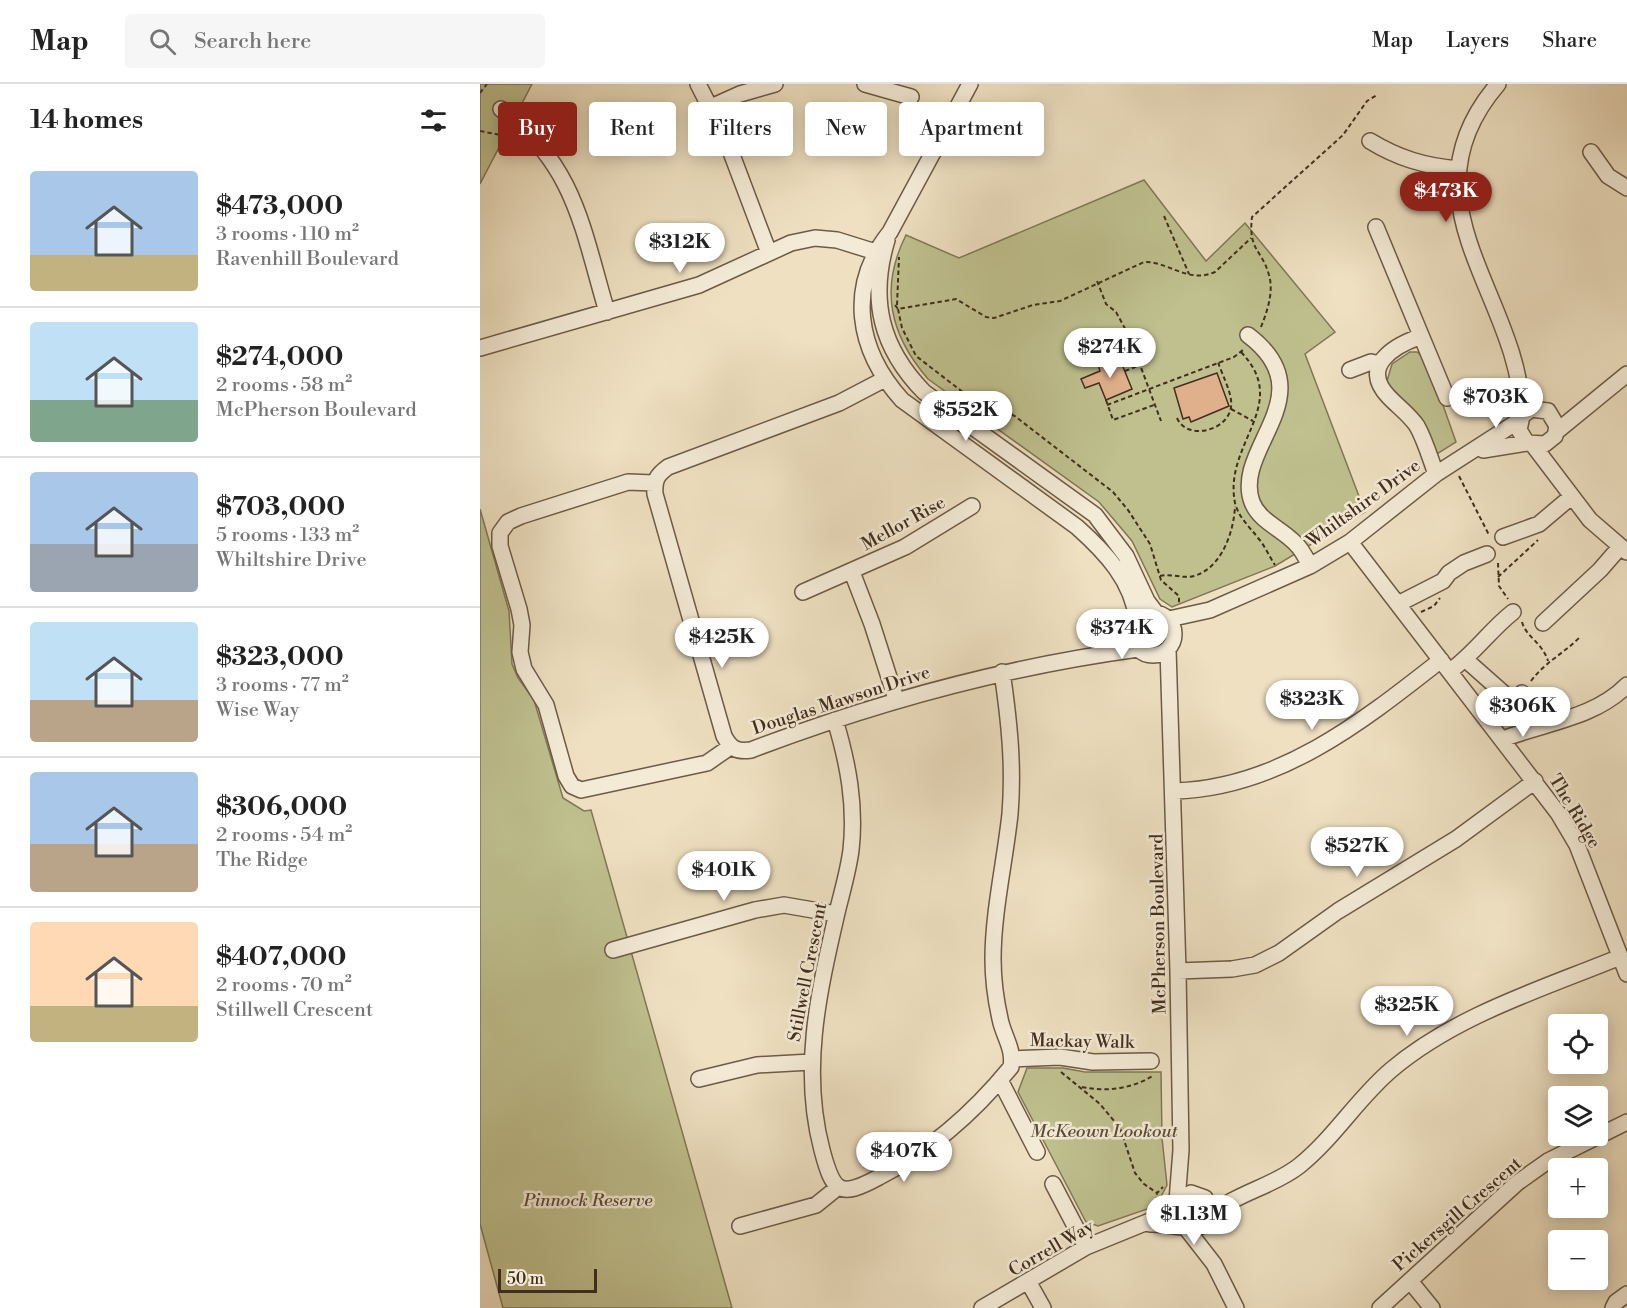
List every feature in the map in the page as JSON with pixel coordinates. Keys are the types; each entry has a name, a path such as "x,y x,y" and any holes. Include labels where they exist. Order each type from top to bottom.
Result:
{"street":[{"path":"698,84 708,102"},
{"path":"722,102 740,94 775,84"},
{"path":"865,84 911,97"},
{"path":"970,84 864,280 862,305 864,331 871,356 883,380 922,417 1077,527 1096,544 1113,563 1128,588 1136,607 1135,627 1144,652 1162,653 1168,649 1170,621"},
{"path":"1498,84 1470,125 1458,169 1458,202 1466,237 1516,368 1534,399 1556,420 1554,451 1567,493"},
{"path":"1370,141 1393,155 1415,163 1458,169"},
{"path":"1591,152 1608,176 1627,188"},
{"path":"550,156 565,178 578,213 607,312"},
{"path":"730,156 769,253"},
{"path":"1376,227 1419,337 1447,398"},
{"path":"480,348 699,285 791,243 815,238 856,244 878,253"},
{"path":"878,253 879,306 889,345 903,371 924,392 1095,515 1126,556 1147,601 1170,621"},
{"path":"1250,337 1270,357 1280,388 1274,416 1253,469 1249,486 1253,504 1262,516 1295,543 1310,566"},
{"path":"1419,337 1395,347 1380,363 1378,376 1381,386 1417,426 1436,474"},
{"path":"1350,370 1371,362 1380,363"},
{"path":"1516,368 1521,435 1590,520 1624,549 1543,622"},
{"path":"1530,444 1545,444 1627,374"},
{"path":"654,483 628,482 521,516 508,522 500,533 500,546 522,625 520,652 524,669 546,705 566,776 572,786 581,790 707,763 730,747 724,736 655,494 654,483 658,474 668,467 839,403 883,380"},
{"path":"1521,418 1532,409 1577,408 1596,400"},
{"name":"Whiltshire Drive","path":"1170,621 1210,610 1310,566 1350,542 1436,474 1472,453 1521,418"},
{"name":"Whiltshire Drive","path":"1472,453 1495,446 1530,444"},
{"path":"1398,604 1443,581 1449,573 1464,563 1495,549 1542,522 1567,493"},
{"name":"Mellor Rise","path":"803,592 904,547 972,506"},
{"name":"The Ridge","path":"1350,542 1535,781 1577,845 1627,974"},
{"name":"Mellor Rise","path":"852,572 872,624 896,699"},
{"path":"1175,791 1205,790 1244,781 1285,764 1360,722 1445,666 1466,660 1496,625 1515,609"},
{"path":"1135,627 1150,613 1170,621"},
{"name":"Douglas Mawson Drive","path":"1095,655 1135,627"},
{"name":"McPherson Boulevard","path":"1168,649 1175,791 1179,971 1181,1150 1176,1202"},
{"name":"Douglas Mawson Drive","path":"730,747 740,751 751,750 896,699 1002,672 1095,655 1144,652"},
{"name":"McPherson Boulevard","path":"1144,652 1160,670 1170,698"},
{"path":"1466,660 1530,708 1533,728"},
{"path":"740,1226 816,1205 837,1188 847,1191 860,1188 896,1168 971,1112 1011,1067 1012,1059 996,998 993,957 1011,779 1010,726 1002,672"},
{"path":"1503,739 1597,707 1618,695 1627,685"},
{"name":"Stillwell Crescent","path":"835,720 851,783 853,819 851,850 814,1021 811,1062 817,1131 830,1177 837,1188"},
{"path":"1179,971 1232,969 1255,965 1278,953 1354,900 1456,839 1535,781"},
{"path":"613,950 765,908 784,905 814,908 836,914"},
{"path":"1184,1226 1197,1228 1220,1206 1271,1185 1298,1166 1322,1145 1390,1072 1443,1033 1620,957"},
{"name":"Mackay Walk","path":"1012,1059 1156,1066"},
{"path":"699,1079 758,1065 811,1062"},
{"path":"1000,1080 1037,1152"},
{"name":"Pickersgill Crescent","path":"1380,1308 1517,1183 1548,1161 1627,1122"},
{"name":"McPherson Boulevard","path":"1181,1150 1187,1171 1203,1197"},
{"path":"1053,1184 1086,1248"},
{"path":"1236,1308 1214,1264 1175,1215 1176,1202 1191,1193 1203,1197 1240,1197"},
{"path":"1203,1197 1210,1207 1207,1220 1214,1264"},
{"name":"Correll Way","path":"982,1308 1029,1283 1086,1248 1162,1216 1176,1202"},
{"name":"Correll Way","path":"1140,1225 1184,1226"},
{"path":"1410,1281 1432,1308"},
{"path":"1029,1283 1043,1308"},
{"path":"1613,1308 1616,1302 1626,1295"}],"path":[{"path":"480,93 487,84"},
{"path":"1107,405 1234,357 1267,312 1269,275 1251,238 1252,217 1343,135 1367,101 1377,95"},
{"path":"480,131 498,134"},
{"path":"1164,216 1166,226 1189,274"},
{"path":"879,306 898,307 956,299 986,317 994,318 1026,306 1060,301 1097,281 1144,262 1157,263 1174,272 1208,275 1215,272 1251,238"},
{"path":"900,248 898,307 902,328 916,356 977,403 998,406 1016,417 1113,492 1150,544 1161,580 1179,596 1170,621"},
{"path":"1097,281 1106,304 1116,312 1134,349 1161,421"},
{"path":"1119,357 1134,349"},
{"path":"1218,362 1231,410 1253,421"},
{"path":"1125,371 1140,365"},
{"path":"1106,400 1113,420 1154,405"},
{"path":"1177,418 1179,422 1194,430 1211,430 1218,426 1231,410"},
{"path":"1453,464 1495,549 1498,577 1503,594 1515,609 1522,625 1544,647 1548,661"},
{"path":"1161,576 1195,576 1210,567 1232,532 1235,503"},
{"path":"1498,577 1544,535 1542,522"},
{"path":"1516,696 1548,661 1563,654 1579,638"},
{"path":"1043,1059 1100,1104 1120,1128 1136,1173 1144,1185 1157,1193"},
{"path":"1079,1086 1101,1091 1117,1089 1156,1066"}],"green space":[{"path":"480,84 532,84 523,102 498,102 498,149 480,184"},
{"path":"1144,180 1206,261 1245,223 1335,332 1305,354 1365,512 1275,566 1172,607 1160,599 1132,541 1099,502 928,379 905,346 897,328 891,293 893,274 906,235 959,258"},
{"path":"1410,352 1417,352 1427,360 1456,442 1437,454 1425,427 1389,389 1387,381 1392,364"},
{"name":"Pinnock Reserve","path":"480,509 509,611 512,664 518,678 534,700 563,798 584,811 591,810 732,1308 503,1308 480,1224"},
{"name":"McKeown Lookout","path":"1027,1068 1063,1068 1085,1072 1161,1072 1162,1138 1167,1185 1156,1206 1098,1226 1086,1222 1018,1092"}],"building":[{"path":"1119,357 1132,389 1106,400 1099,383 1085,388 1081,379 1100,371 1098,365"},
{"path":"1217,373 1229,406 1191,422 1189,417 1183,419 1174,388"}]}
